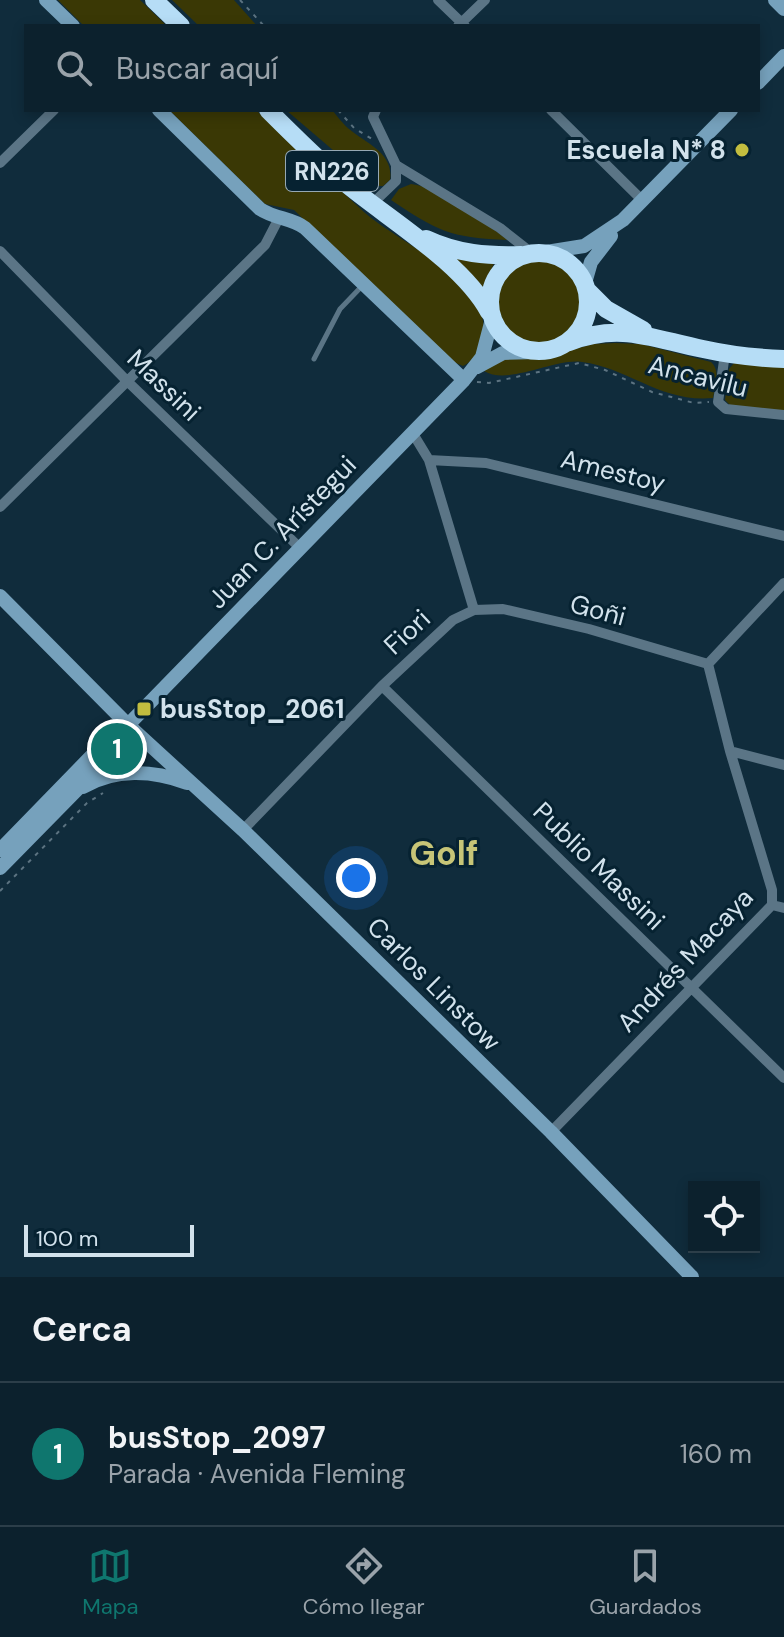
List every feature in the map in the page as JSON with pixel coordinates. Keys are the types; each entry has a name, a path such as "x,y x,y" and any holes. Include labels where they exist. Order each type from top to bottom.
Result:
{"highway":[{"path":"154,0 179,24"},
{"name":"RN226","path":"270,112 326,166 463,278 510,343 536,352 598,333 621,332 725,354 784,359"},
{"name":"RN226","path":"402,227 440,246 462,252 487,256 554,255 577,271 598,303 619,318 664,339"},
{"path":"491,317 489,302 496,278 504,267 533,254"},
{"path":"563,345 581,328 586,316 586,287"}],"main road":[{"path":"46,0 71,24"},
{"path":"775,0 784,9"},
{"path":"760,81 784,56"},
{"path":"161,112 260,209 300,224 467,376"},
{"path":"586,287 591,262 623,220 729,112"},
{"path":"533,254 584,246 623,220"},
{"name":"Juan C. Arístegui","path":"467,376 484,350 491,317"},
{"name":"Juan C. Arístegui","path":"128,725 467,376 496,355 514,351 536,352"},
{"name":"Carlos Linstow","path":"0,596 128,725 243,830 551,1132 692,1277"},
{"path":"0,868 117,749 128,725"},
{"path":"0,850 110,737 128,725"},
{"path":"73,793 99,780 129,773 157,774 194,785"}],"street":[{"path":"438,0 461,24"},
{"path":"463,24 485,0"},
{"path":"0,163 52,112"},
{"path":"372,204 396,181 396,165 373,117 375,112"},
{"path":"553,112 643,201"},
{"path":"396,165 500,228 533,254"},
{"path":"0,507 265,245 279,218"},
{"name":"Massini","path":"0,251 126,380 299,547"},
{"path":"718,402 725,354"},
{"name":"Ancavilu","path":"718,402 726,409 784,415"},
{"path":"412,432 429,460 474,610"},
{"name":"Amestoy","path":"429,460 486,463 784,536"},
{"path":"708,664 783,587"},
{"name":"Goñi","path":"474,610 518,612 708,664"},
{"name":"Fiori","path":"243,830 382,686 453,620 474,610"},
{"name":"Andrés Macaya","path":"551,1132 772,905 772,890 730,751 708,664"},
{"name":"Publio Massini","path":"382,686 784,1078"},
{"path":"730,751 784,765"},
{"path":"772,905 784,908"}],"lane":[{"path":"314,359 340,309 364,284"}],"path":[{"path":"240,0 262,24"},
{"path":"340,112 354,128 390,151"},
{"name":"Ancavilu","path":"467,376 489,383 579,363 605,370 652,392 694,403 718,402"},
{"path":"0,891 87,803 103,793"}],"shaded area":[{"path":"58,0 140,0 165,24 82,24"},
{"path":"172,0 234,0 255,24 197,24"},
{"path":"171,112 258,112 364,212 461,284 475,302 483,321 482,342 475,356 463,366 449,360 294,210 265,204"},
{"path":"288,112 334,112 388,163 390,180 383,186 375,186"},
{"path":"411,184 448,198 508,240 445,231 391,200 399,189"},
{"path":"433,246 494,263 484,290"},
{"path":"530,260 546,260 562,267 573,278 580,302 577,318 568,332 546,344 530,344 514,337 503,326 496,310 496,294 503,278 514,267"},
{"path":"593,344 641,344 711,362 717,374 713,398 677,395 599,365 582,362 518,374 494,375 484,371 505,356 547,357"},
{"path":"734,363 784,366 784,411 731,406 725,400 729,369"}],"place":[{"name":"Escuela N* 8","path":"742,150"},
{"name":"busStop_2061","path":"144,709"},
{"name":"busStop_2097","path":"117,749"}],"district":[{"name":"Golf","path":"444,853"}]}
